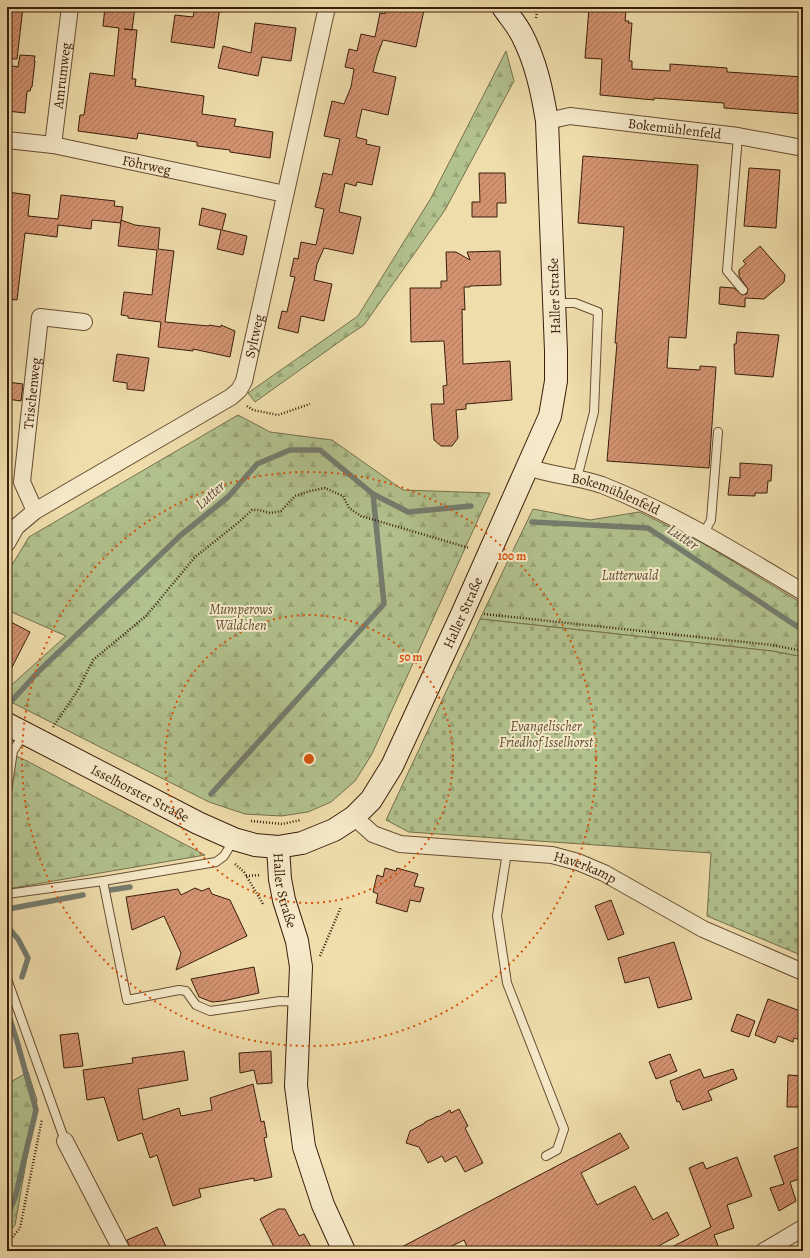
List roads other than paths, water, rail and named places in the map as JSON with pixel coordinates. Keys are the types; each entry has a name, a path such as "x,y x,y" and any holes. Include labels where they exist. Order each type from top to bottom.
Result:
{"street":[{"name":"Amrumweg","path":"53,145 70,7"},
{"name":"Syltweg","path":"7,543 16,528 35,511 231,397 239,390 244,381 327,7"},
{"name":"Haller Straße","path":"344,1251 323,1205 304,1147 296,1086 301,967 298,941 282,893 279,873 278,847 302,843 334,830 354,817 371,800 392,766 550,416 556,381 547,121 538,76 529,50 521,33 503,7"},
{"name":"Bokemühlenfeld","path":"547,121 570,116 738,136 803,148"},
{"name":"Föhrweg","path":"7,140 53,145 285,194"},
{"name":"Trischenweg","path":"35,511 22,482 40,317 84,322"},
{"name":"Bokemühlenfeld","path":"528,467 544,473 577,478 600,484 645,503 704,533 803,592"},
{"name":"Isselhorster Straße","path":"14,727 198,823 229,848 255,845 278,847"},
{"name":"Haverkamp","path":"354,817 373,834 400,844 552,855 578,862 604,873 703,929 803,972"},
{"path":"65,1141 122,1251"},
{"path":"764,1251 803,1228"}],"lane":[{"path":"738,136 727,271 743,290"},
{"path":"554,304 575,303 598,312 594,412 577,478"},
{"path":"704,533 711,520 718,432"},
{"path":"7,791 13,751 14,727"},
{"path":"7,894 103,882 216,862 229,848"},
{"path":"507,852 497,916 507,983 564,1129 557,1150 546,1156"},
{"path":"103,882 127,1000 179,990 186,991 196,1005 210,1011 280,1001 300,1002"},
{"path":"7,980 65,1141"}],"waterway":[{"name":"Lutter","path":"7,706 39,671 181,535 228,497 257,464 290,450 320,450 373,494 408,512 471,506"},
{"path":"211,794 384,604 373,494"},
{"name":"Lutter","path":"532,522 648,528 798,627 803,628"},
{"path":"110,890 130,887"},
{"path":"7,911 8,909 83,895"},
{"path":"7,926 18,939 28,958 22,977"},
{"path":"7,1010 36,1110 15,1198 7,1216"}],"park label":[{"name":"Lutterwald","path":"630,575"},
{"name":"Mumperows Wäldchen","path":"241,618"},
{"name":"Evangelischer Friedhof Isselhorst","path":"546,734"}]}
